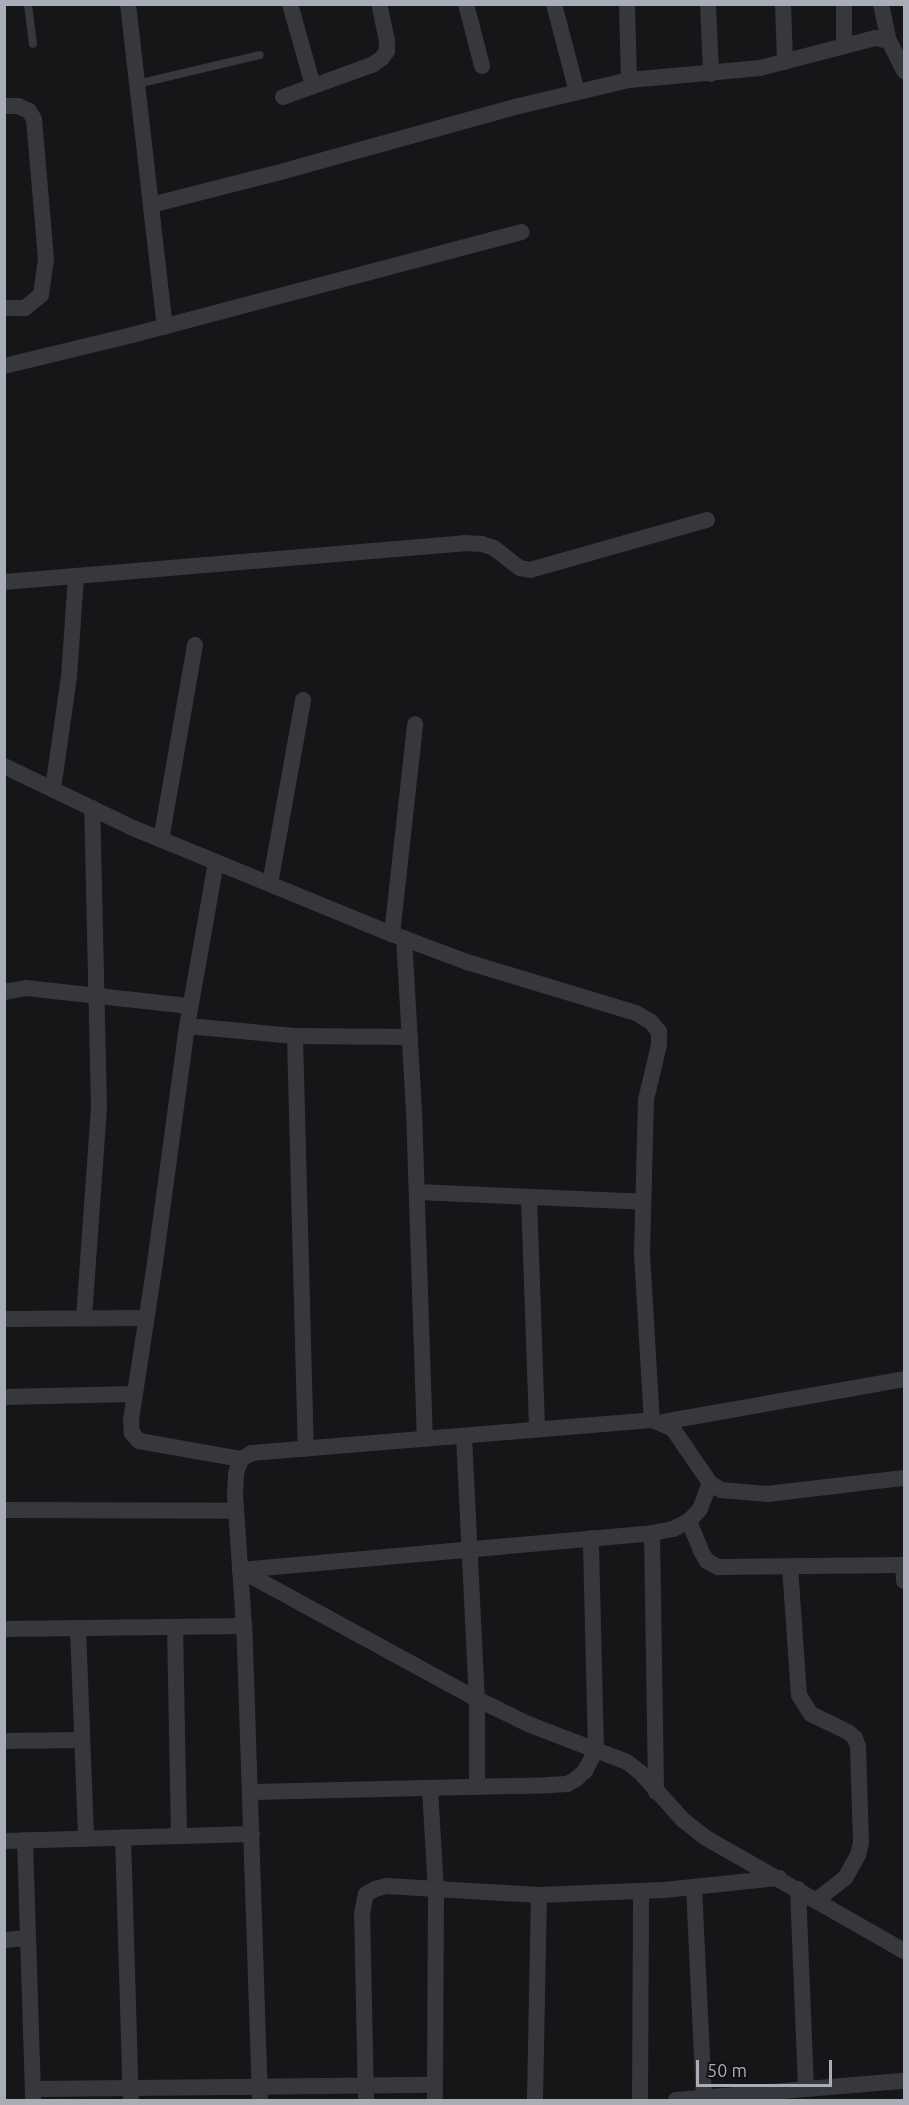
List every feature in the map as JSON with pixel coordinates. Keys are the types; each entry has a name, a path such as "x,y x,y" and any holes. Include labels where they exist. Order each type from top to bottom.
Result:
{"street":[{"path":"128,4 165,327"},
{"path":"290,4 313,86"},
{"path":"283,97 372,65 382,58 387,51 387,41 379,4"},
{"path":"466,4 482,66"},
{"path":"554,4 577,92"},
{"path":"627,4 629,80"},
{"path":"708,4 711,74"},
{"path":"783,4 785,62"},
{"path":"844,4 844,46"},
{"path":"881,4 889,41 904,71"},
{"path":"151,205 629,80 711,74 785,62 875,38 889,41"},
{"path":"4,106 18,106 29,111 34,119 46,259 41,295 25,308 4,308"},
{"path":"4,366 165,327 522,232"},
{"path":"4,582 464,543 482,544 494,548 520,568 530,570 707,520"},
{"path":"53,789 69,676 76,576"},
{"path":"161,840 195,645"},
{"path":"270,884 303,700"},
{"path":"415,724 398,936 410,1038 425,1439"},
{"path":"4,766 161,840 398,936 467,962 636,1013 651,1022 659,1032 660,1045 646,1100 642,1254 657,1421"},
{"path":"84,1317 99,1108 92,808"},
{"path":"216,862 190,1006 130,1420 132,1433 139,1441 241,1460"},
{"path":"4,992 26,988 190,1006"},
{"path":"187,1026 295,1036 410,1038"},
{"path":"295,1036 306,1449"},
{"path":"417,1192 643,1202"},
{"path":"530,1197 537,1429"},
{"path":"4,1319 146,1318"},
{"path":"261,2094 244,1626 236,1511 236,1473 241,1460 252,1453 657,1421 904,1379"},
{"path":"4,1397 134,1394"},
{"path":"657,1421 673,1429 710,1483 721,1490 767,1494 904,1478"},
{"path":"464,1436 477,1699 477,1787"},
{"path":"240,1570 652,1533 673,1529 689,1521 700,1509 710,1483"},
{"path":"4,1510 236,1511"},
{"path":"689,1521 707,1561 718,1567 904,1570"},
{"path":"652,1533 656,1792"},
{"path":"250,1792 567,1784 585,1771 596,1750 591,1538"},
{"path":"790,1567 799,1695 811,1714 848,1732 855,1738 858,1748 861,1843 858,1855 845,1878 817,1900"},
{"path":"240,1570 477,1699 528,1724 627,1762 640,1772 683,1820 706,1838 904,1951"},
{"path":"4,1629 244,1626"},
{"path":"175,1627 179,1836"},
{"path":"78,1628 86,1839"},
{"path":"4,1741 82,1740"},
{"path":"26,1840 33,2095 435,2093 436,1891 430,1788"},
{"path":"4,1841 252,1834"},
{"path":"123,1837 131,2094"},
{"path":"366,2093 363,1902 366,1894 386,1886 436,1891 538,1895 641,1891 779,1878"},
{"path":"694,1887 704,2098"},
{"path":"798,1889 806,2089"},
{"path":"640,2100 641,1891"},
{"path":"535,2100 538,1895"},
{"path":"4,1940 28,1938"},
{"path":"676,2100 779,2096 806,2089 904,2082"}],"lane":[{"path":"28,4 33,44"},
{"path":"137,84 260,55"}]}
